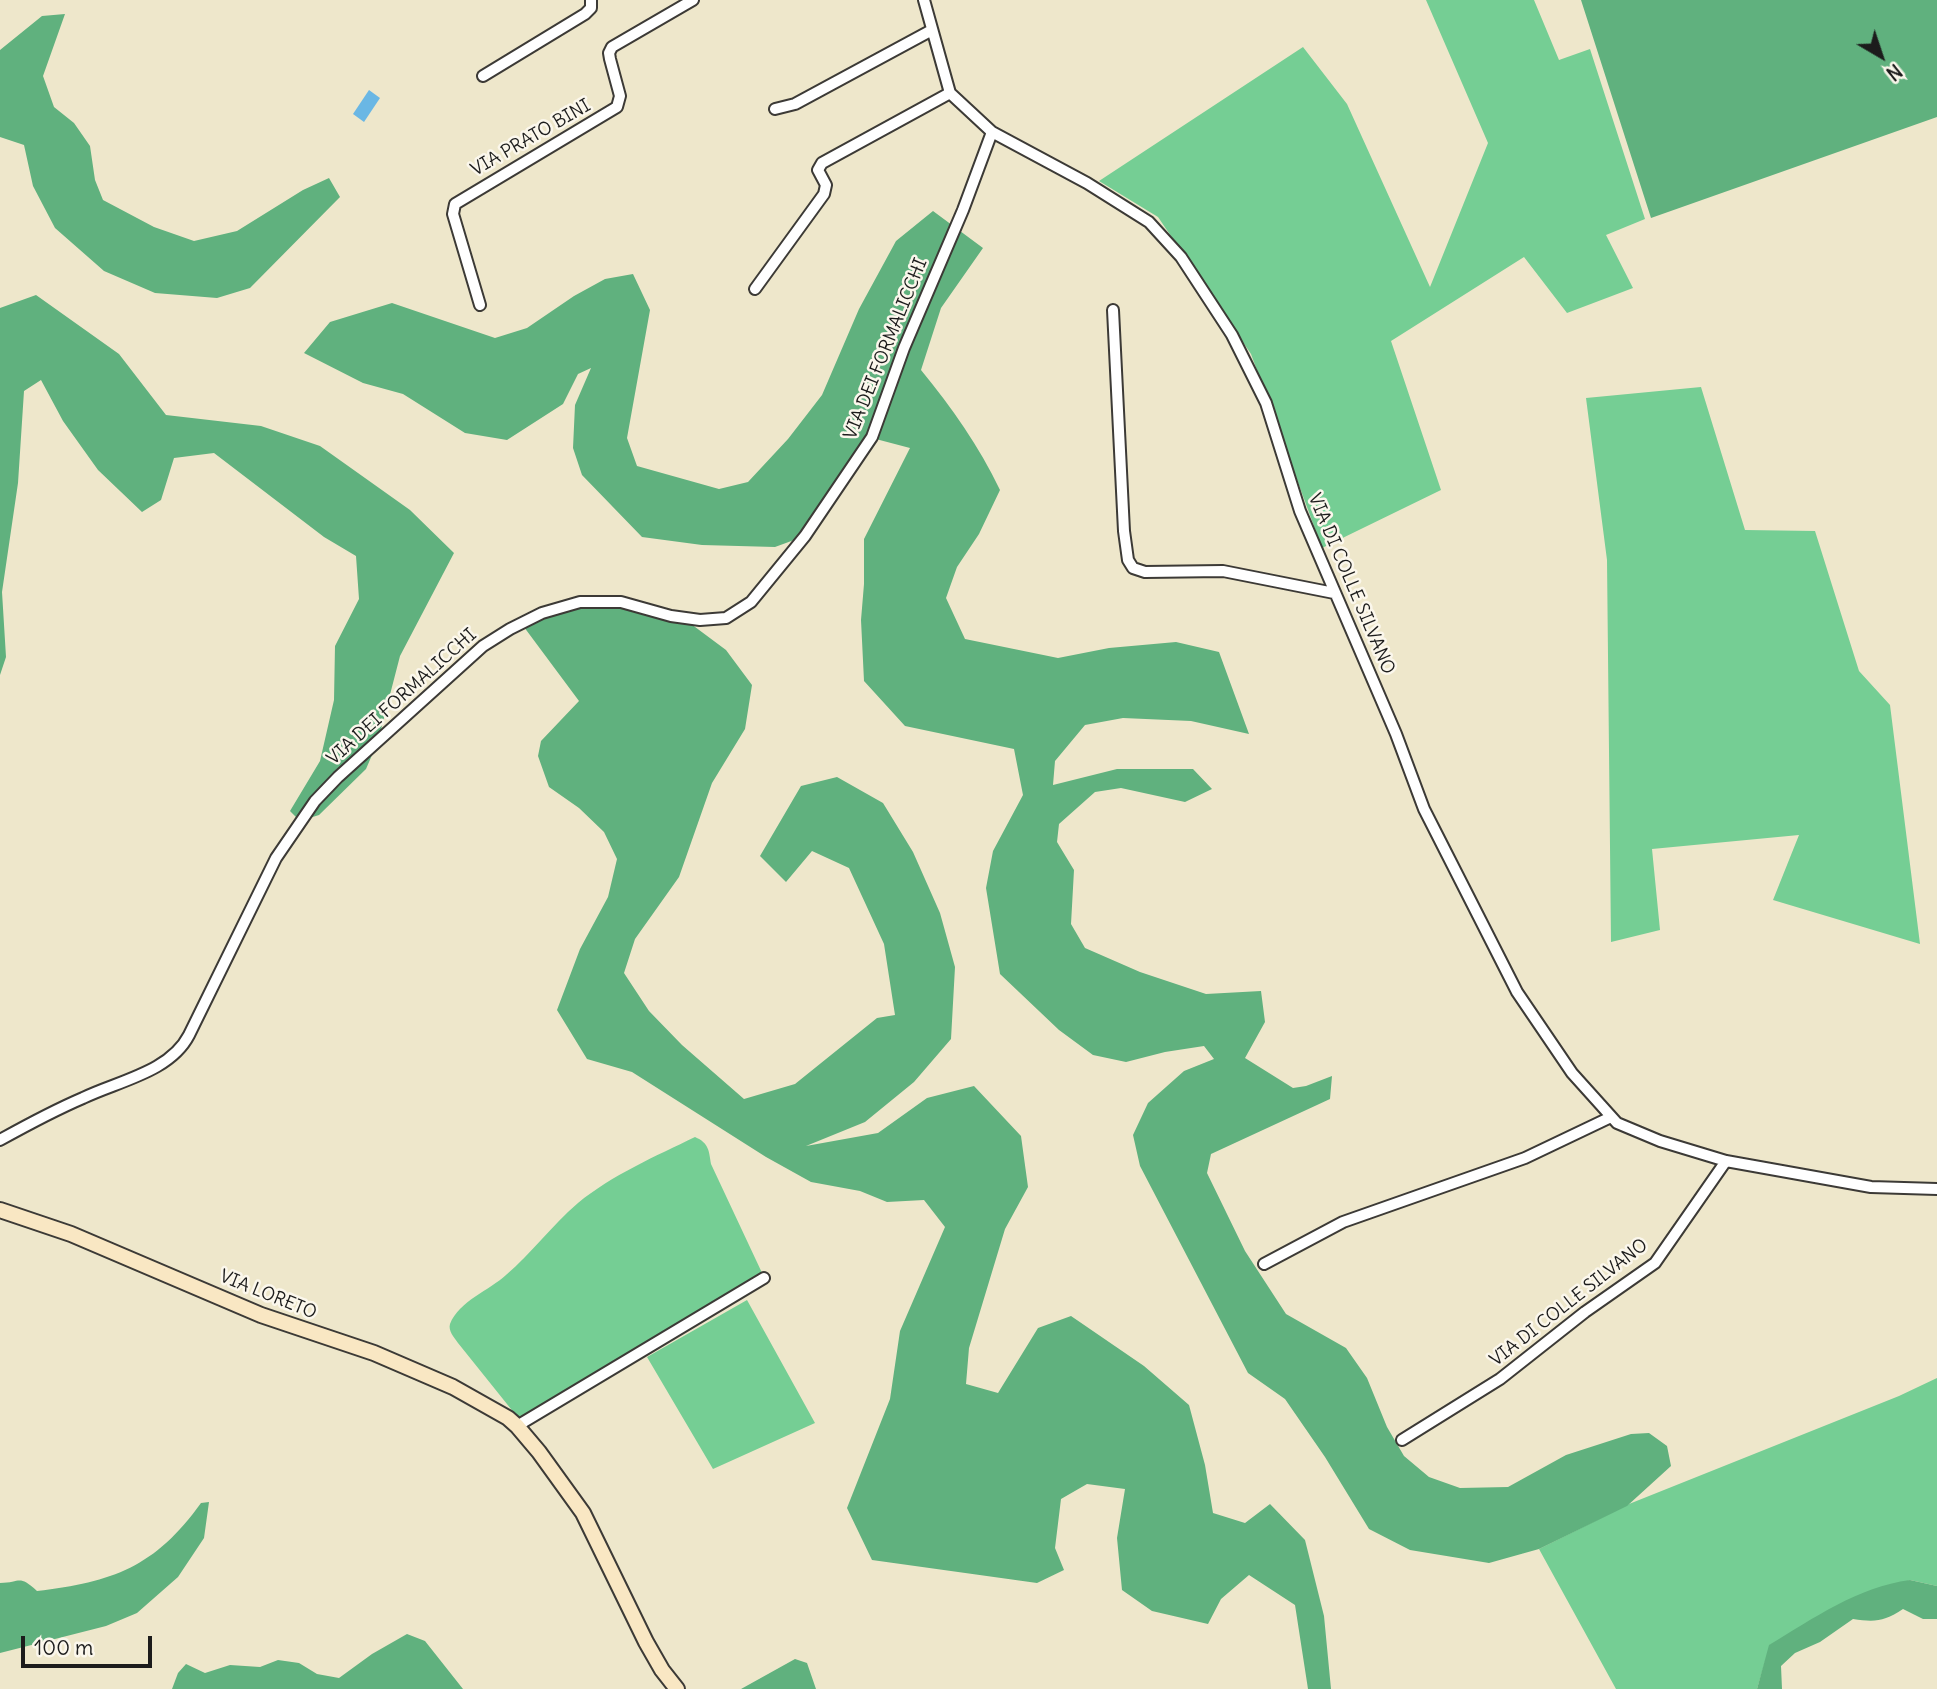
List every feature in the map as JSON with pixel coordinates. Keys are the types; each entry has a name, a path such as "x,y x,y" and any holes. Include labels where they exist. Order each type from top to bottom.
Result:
{"street":[{"path":"483,76 585,14 591,8 592,0"},
{"name":"VIA PRATO BINI","path":"480,305 453,214 455,204 614,110 620,99 609,53 612,47 693,0"},
{"path":"924,0 950,93 992,132"},
{"path":"775,109 795,104 932,30"},
{"path":"755,289 823,196 826,185 818,170 822,163 950,93"},
{"name":"VIA DI COLLE SILVANO","path":"992,132 1126,206 1156,229 1181,257 1232,335 1260,388 1295,497 1396,734 1424,809 1514,987 1557,1053 1611,1117 1621,1125 1647,1137 1726,1161 1887,1189 1937,1189"},
{"name":"VIA DEI FORMALICCHI","path":"0,1140 72,1103 157,1066 179,1049 187,1040 276,858 315,801 483,646 542,613 580,602 621,602 671,616 708,620 731,616 751,602 806,536 872,437 904,348 963,210 992,132"},
{"path":"1113,310 1124,531 1131,566 1144,572 1223,570 1334,593"},
{"path":"1264,1264 1343,1222 1525,1158 1611,1117"},
{"name":"VIA DI COLLE SILVANO","path":"1402,1440 1500,1379 1585,1312 1653,1265 1726,1161"},
{"name":"VIA LORETO","path":"0,1210 71,1234 261,1315 374,1353 453,1387 487,1405 517,1426 587,1520 646,1642 677,1689"},
{"path":"517,1426 765,1278"}],"green space":[{"path":"1426,0 1534,0 1559,60 1590,49 1645,219 1606,235 1633,288 1567,313 1524,257 1391,341 1441,490 1322,548 1251,354 1158,217 1099,181 1303,47 1347,104 1430,287 1488,143"},
{"path":"1581,0 1937,0 1937,117 1651,218"},
{"path":"65,14 43,76 54,107 74,123 90,146 95,180 103,200 154,227 194,241 237,231 303,190 329,178 340,197 250,288 217,298 155,293 104,271 55,228 33,186 24,145 0,137 0,50 42,16"},
{"path":"933,211 983,248 941,308 921,370 964,428 1000,490 979,534 957,567 946,598 965,639 1058,658 1109,648 1176,642 1219,652 1249,734 1191,721 1123,718 1085,725 1055,761 1053,785 1117,769 1193,769 1212,789 1185,802 1121,788 1095,792 1059,824 1057,842 1074,870 1071,924 1085,948 1140,972 1206,994 1261,991 1265,1022 1245,1058 1293,1088 1332,1076 1330,1099 1211,1154 1207,1173 1245,1251 1286,1314 1346,1348 1367,1378 1387,1427 1404,1456 1429,1477 1460,1488 1508,1487 1566,1455 1631,1434 1649,1433 1667,1446 1671,1466 1627,1506 1539,1549 1489,1563 1410,1550 1369,1529 1325,1457 1285,1399 1248,1373 1140,1166 1133,1135 1148,1103 1184,1071 1214,1059 1204,1046 1126,1062 1093,1055 1059,1030 1000,974 986,888 993,851 1023,795 1014,749 905,726 864,681 861,620 864,539 910,448 872,438 805,536 775,547 702,545 642,537 582,475 573,448 575,405 591,368 578,374 563,404 507,440 465,433 403,394 363,383 304,353 330,322 392,303 495,338 527,328 605,279 633,274 650,310 627,438 637,466 719,489 748,482 788,439 822,395 859,309 896,241"},
{"path":"36,295 119,354 166,415 261,426 320,446 410,510 454,553 400,656 378,741 366,769 319,815 300,821 290,811 320,761 334,700 335,646 359,599 356,556 324,537 214,453 174,458 161,500 142,512 98,470 63,421 41,380 24,391 18,483 2,592 6,657 0,675 0,308"},
{"path":"1701,387 1745,530 1815,531 1859,671 1890,705 1920,944 1773,900 1799,835 1652,849 1660,930 1611,942 1607,560 1586,398"},
{"path":"592,601 683,618 726,650 752,685 745,729 712,783 679,877 635,939 624,973 649,1011 682,1045 744,1099 795,1084 877,1018 895,1015 884,944 849,868 812,851 786,882 760,856 801,786 837,777 883,803 913,852 940,913 955,967 951,1039 914,1082 865,1122 806,1146 878,1133 927,1098 974,1086 1021,1136 1028,1187 1005,1229 969,1348 966,1384 998,1393 1038,1328 1071,1316 1144,1366 1189,1405 1205,1465 1213,1513 1245,1523 1270,1504 1305,1540 1324,1616 1331,1689 1308,1689 1295,1605 1249,1575 1221,1599 1208,1624 1152,1611 1122,1590 1117,1538 1125,1489 1087,1484 1061,1499 1055,1548 1064,1570 1037,1583 872,1560 847,1508 890,1399 900,1331 945,1227 924,1200 887,1202 860,1191 811,1182 766,1157 632,1072 587,1059 557,1010 580,949 608,897 617,859 604,832 579,808 549,787 538,756 541,741 579,701 521,623"},
{"path":"695,1137 708,1148 711,1164 763,1275 519,1419 453,1336 450,1324 454,1316 467,1302 515,1266 591,1193"},
{"path":"747,1300 815,1423 713,1469 647,1357"},
{"path":"1937,1378 1937,1586 1910,1580 1770,1645 1757,1689 1616,1689 1539,1549 1629,1504 1899,1396"},
{"path":"209,1502 204,1538 178,1577 137,1613 106,1626 0,1653 0,1583 22,1581 37,1591 110,1576 149,1557 184,1525 201,1503"},
{"path":"1910,1580 1937,1586 1937,1619 1923,1619 1903,1609 1879,1620 1853,1619 1820,1642 1795,1653 1781,1666 1782,1689 1757,1689 1769,1645 1854,1597 1872,1589"},
{"path":"407,1634 425,1641 463,1689 172,1689 178,1673 186,1664 205,1673 230,1665 260,1667 278,1660 299,1663 317,1674 339,1678 372,1654"},
{"path":"795,1659 807,1663 816,1689 741,1689"}],"water":[{"path":"369,90 380,98 364,122 353,114"}]}
